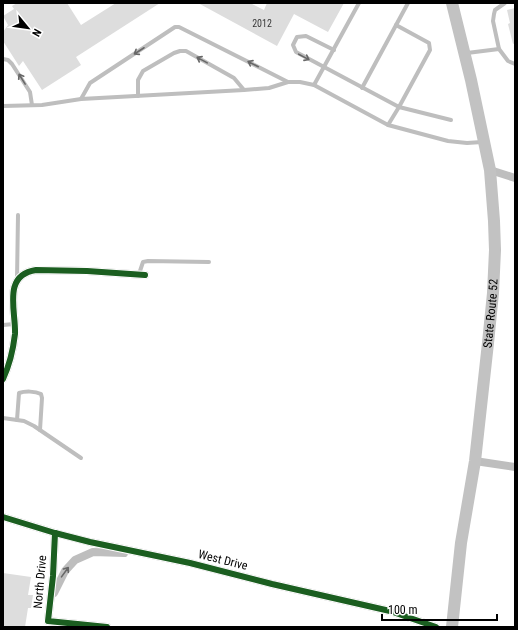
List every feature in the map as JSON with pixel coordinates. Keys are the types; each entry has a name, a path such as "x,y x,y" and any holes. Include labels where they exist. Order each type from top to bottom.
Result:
{"main road":[{"name":"State Route 52","path":"452,3 490,170 494,221 493,293 475,460 461,543 452,627"}],"street":[{"path":"490,170 515,178"},
{"path":"3,379 10,363 13,351 14,290 17,280 23,274 28,271 36,270 87,271 142,275"},
{"path":"475,460 515,467"},
{"name":"West Drive","path":"3,517 55,533 390,611 436,627"},
{"name":"North Drive","path":"55,533 53,576 48,624 107,627"},
{"path":"49,607 56,588 65,571 75,560 93,552 144,553"}],"lane":[{"path":"314,85 359,3"},
{"path":"362,88 408,3"},
{"path":"506,3 495,10 493,21 499,49 508,61 515,64"},
{"path":"388,125 430,50 429,42 396,25"},
{"path":"81,99 90,83 175,27 179,27 288,82"},
{"path":"334,50 306,36 297,37 293,45 296,52 399,107 451,120"},
{"path":"464,53 499,49"},
{"path":"138,96 138,80 143,71 180,51 186,51 234,78 244,90"},
{"path":"3,59 8,60 12,64 30,92 32,105"},
{"path":"3,106 32,105 81,99 269,88 288,82 300,82 314,85 388,125 448,141 467,143 484,142"},
{"path":"17,280 18,215"},
{"path":"142,275 143,262 148,261 209,262"},
{"path":"3,325 14,324"},
{"path":"17,420 19,393 23,391 37,392 41,394 42,398 40,430"},
{"path":"3,418 24,421 81,458"}],"building":[{"path":"17,3 67,3 81,25 116,3 160,3 76,57 81,65 42,90 23,61 19,66 3,41 3,32 8,25 3,16 14,9 12,6"},
{"path":"198,3 250,3 264,10 267,3 344,3 328,32 294,14 277,46"},
{"path":"515,8 515,43 513,44 508,24 510,23 507,10"},
{"path":"3,573 31,577 28,595 33,595 31,608 28,608 25,627 3,627"}],"cycle path":[{"path":"3,379 11,357 15,334 13,295 15,286 25,273 36,270 87,271 145,275"},
{"path":"3,517 90,542 190,563 272,584 390,611 436,627"},
{"path":"55,533 53,576 48,621 107,627"}]}
